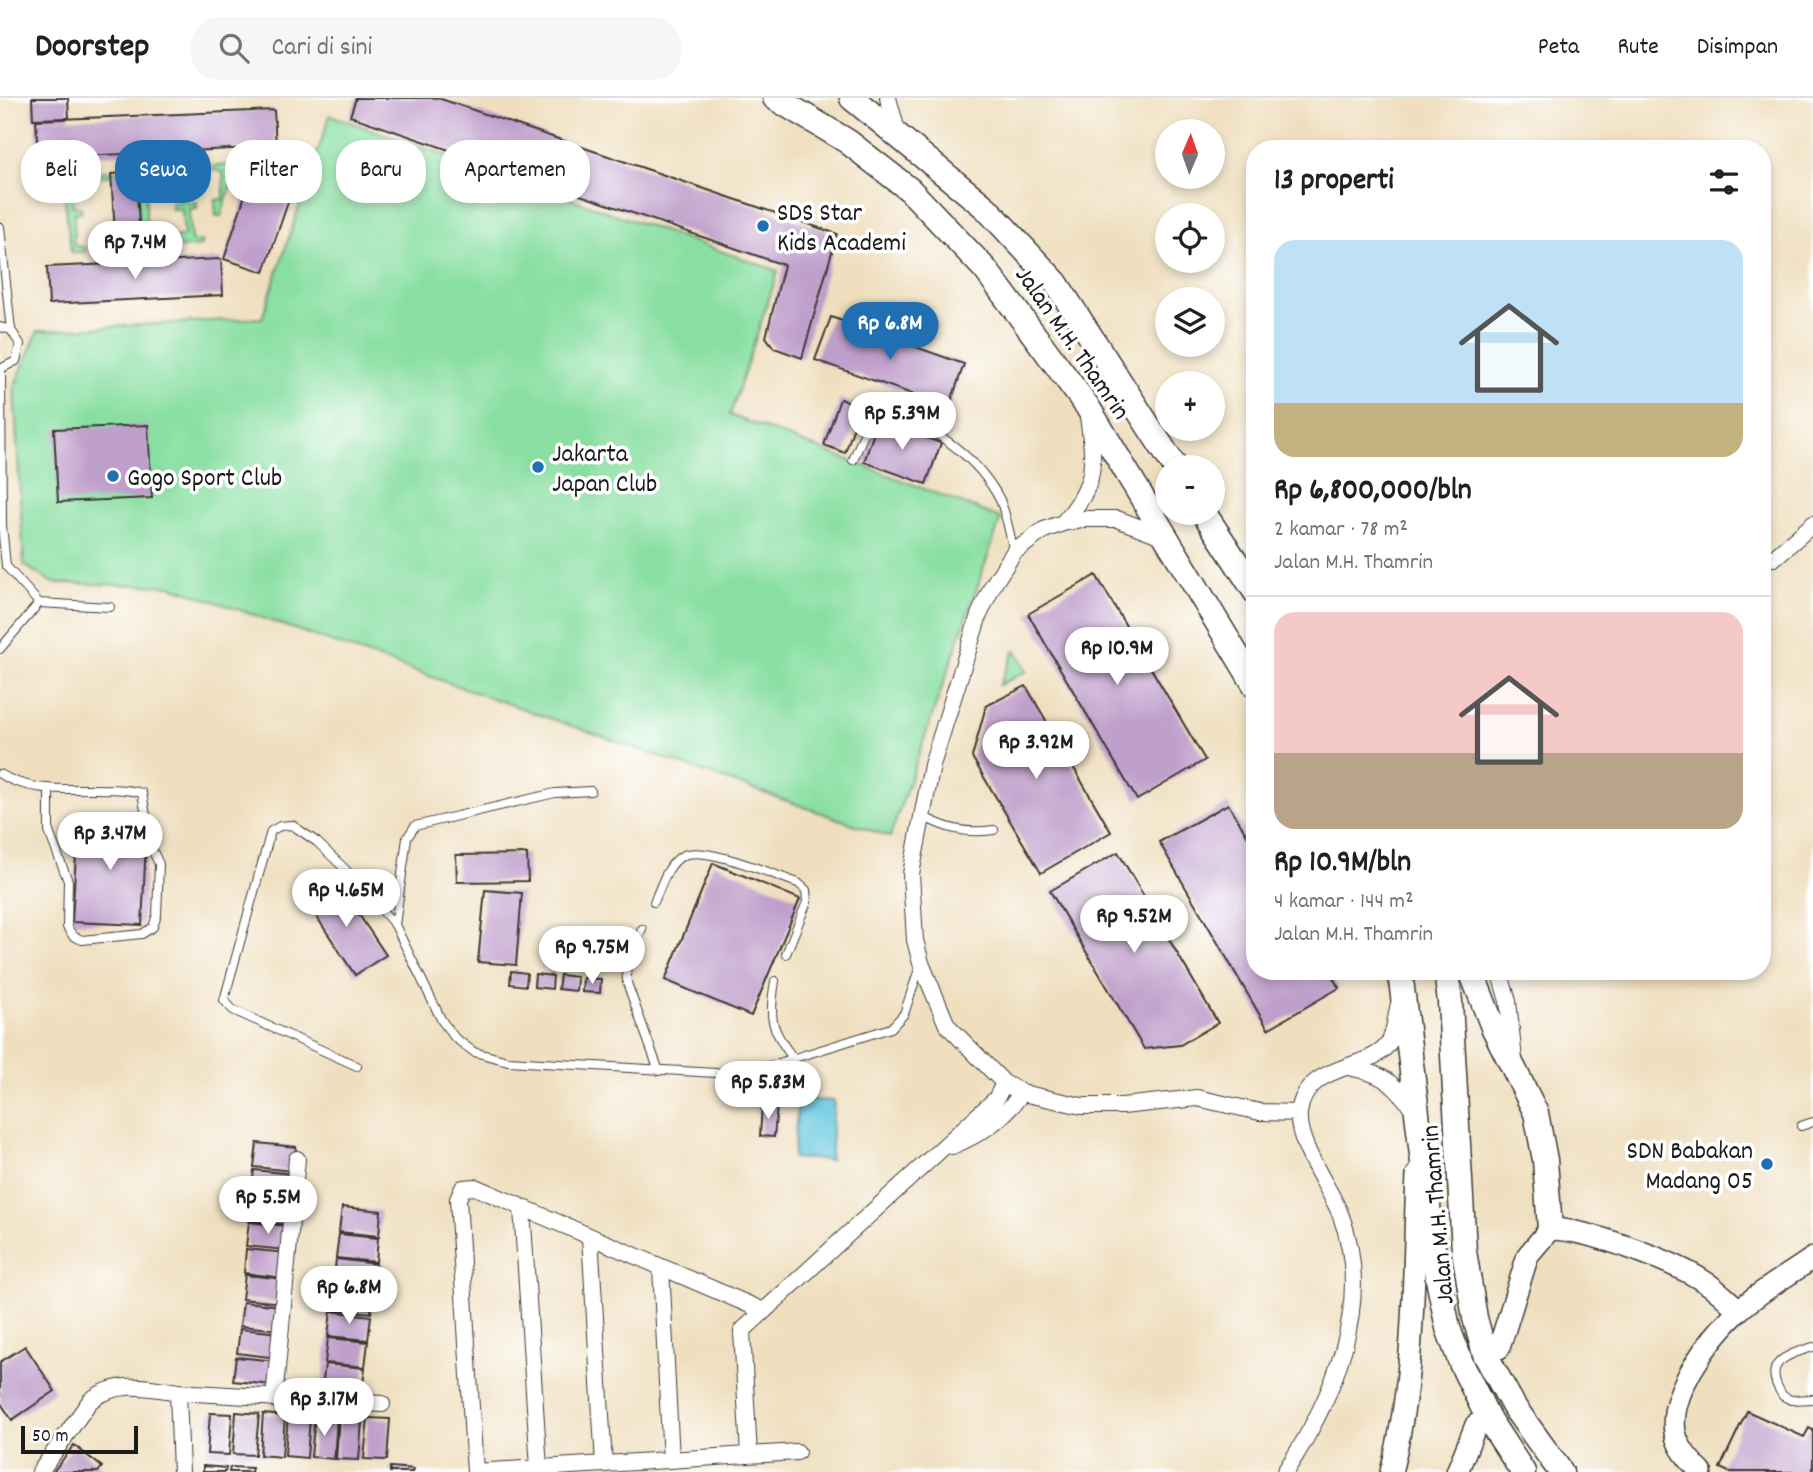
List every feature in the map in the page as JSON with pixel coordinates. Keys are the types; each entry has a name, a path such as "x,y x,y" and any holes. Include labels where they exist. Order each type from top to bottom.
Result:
{"main road":[{"name":"Jalan M.H. Thamrin","path":"775,98 847,141 911,190 985,269 1087,406 1246,670"},
{"name":"Jalan M.H. Thamrin","path":"852,98 986,208 1056,283 1167,455"},
{"path":"911,190 934,164"},
{"path":"1212,525 1246,577"},
{"name":"Jalan M.H. Thamrin","path":"1401,980 1435,1265 1448,1328 1461,1363 1489,1420 1523,1472"},
{"name":"Jalan M.H. Thamrin","path":"1447,980 1464,1251 1475,1318 1485,1354 1503,1386 1561,1472"},
{"path":"1475,980 1493,1027 1536,1112 1545,1160 1550,1229 1528,1255 1499,1348"},
{"path":"1391,1472 1401,1432 1406,1377 1419,1118"},
{"path":"1550,1229 1572,1229 1636,1251 1705,1282 1739,1310"},
{"path":"1701,1472 1686,1457 1675,1431 1679,1399 1697,1361 1739,1310 1813,1258"},
{"path":"1457,1472 1476,1425"}],"street":[{"path":"888,98 898,134"},
{"path":"1063,523 1083,499 1092,475 1093,455 1087,406"},
{"path":"1167,538 1117,519 1063,523 1044,530 1014,552 979,615 932,765 911,874 912,928 921,963 947,1025 1004,1083 1021,1093 1082,1106 1122,1106 1198,1098 1260,1112 1299,1113"},
{"path":"1774,558 1813,524"},
{"path":"1285,1472 1331,1390 1344,1352 1351,1300 1349,1245 1341,1216 1302,1135 1299,1113 1308,1092 1328,1072 1373,1056 1390,1042 1401,980"},
{"path":"1502,980 1508,1001 1516,1073"},
{"path":"1346,1067 1376,1072 1395,1085 1419,1118"},
{"path":"749,1455 742,1331 996,1099 1004,1083"},
{"path":"940,1152 979,1135 1009,1110 1021,1093"},
{"path":"274,1399 297,1158"},
{"path":"764,1311 475,1187 463,1188 458,1199 475,1472 797,1452"},
{"path":"522,1208 539,1468"},
{"path":"590,1237 604,1464"},
{"path":"661,1268 671,1460"},
{"path":"40,1472 90,1401 100,1393 126,1386 274,1399 382,1404"},
{"path":"178,1392 181,1472"}],"lane":[{"path":"0,226 11,330"},
{"path":"0,327 11,330 17,336 20,353 9,366 0,369 1,525 6,566 39,603 110,607"},
{"path":"853,460 875,408 879,406 939,435 973,464 992,488 1000,501 1014,552"},
{"path":"0,649 39,603"},
{"path":"0,774 11,781 49,788 142,793 152,849 159,864 157,915 153,927 142,934 82,940 73,936 67,927 68,881 49,832 49,788"},
{"path":"395,925 407,838 415,826 555,793 592,791"},
{"path":"922,816 949,830 972,833 994,830"},
{"path":"357,1066 233,1010 224,1000 271,831 280,825 292,825 317,842 395,925 442,1021 454,1038 474,1052 508,1061 659,1070 753,1072 891,1028 904,1014 921,963"},
{"path":"654,902 670,867 683,855 701,852 797,883 806,890 807,902 786,954"},
{"path":"642,929 626,965 628,983 659,1070"},
{"path":"775,981 770,1016 777,1037 793,1058"},
{"path":"1801,1126 1813,1122"},
{"path":"1813,1347 1785,1354 1779,1360 1776,1379 1783,1396 1791,1400 1813,1399"}],"green space":[{"name":"Jakarta Japan Club","path":"330,115 402,140 336,140 336,203 426,203 426,148 440,153 440,203 583,203 778,271 730,415 1001,518 890,837 171,586 53,583 24,565 14,387 38,331 262,318 301,203 322,203 322,140"},
{"path":"212,166 225,166 225,203 221,216 216,216 215,200 224,199 223,172 212,170"},
{"path":"115,171 115,175 101,177 101,172"},
{"path":"65,203 73,203 73,206 81,208 82,212 74,213 74,245 85,248 85,252 71,252"},
{"path":"138,203 146,203 146,221 158,232 158,247 153,251 113,252 110,237 130,237 130,243 139,243 140,247"},
{"path":"172,203 197,203 197,208 189,209 191,241 201,241 201,246 175,248 174,237 184,236 182,209 172,209"},
{"path":"1015,650 1027,671 999,685"}],"water":[{"path":"798,1099 834,1101 830,1160 793,1158"}],"building":[{"path":"32,98 68,98 69,118 33,119"},
{"path":"356,98 438,98 561,140 440,140 440,147 350,116"},
{"path":"274,110 276,140 225,140 225,149 211,150 211,140 115,140 115,154 101,155 101,140 37,140 36,120"},
{"path":"590,150 837,234 802,358 774,348 766,337 784,265 590,198"},
{"path":"111,174 115,174 115,203 138,203 140,242 131,242 125,231 115,232"},
{"path":"242,203 288,203 264,272 224,259"},
{"path":"221,259 223,295 49,304 47,267"},
{"path":"831,317 964,364 949,407 815,360"},
{"path":"840,399 861,406 845,453 824,445"},
{"path":"878,421 941,443 926,484 864,462"},
{"path":"148,425 152,498 58,502 54,429"},
{"path":"1096,575 1205,760 1137,800 1028,614"},
{"path":"1026,686 1111,832 1041,873 972,757 986,706"},
{"path":"1228,804 1246,833 1246,980 1334,980 1339,988 1268,1029 1159,842"},
{"path":"78,819 147,822 142,925 72,922"},
{"path":"1118,852 1218,1023 1180,1045 1144,1049 1050,891"},
{"path":"527,854 528,881 457,882 456,855"},
{"path":"713,863 800,899 751,1016 665,980"},
{"path":"337,882 386,955 355,975 307,902"},
{"path":"485,890 522,893 516,965 478,962"},
{"path":"511,971 527,973 526,986 510,984"},
{"path":"535,974 553,976 552,989 534,987"},
{"path":"560,975 577,977 576,991 558,989"},
{"path":"583,978 601,979 600,993 582,992"},
{"path":"762,1105 777,1106 774,1137 760,1136"},
{"path":"257,1143 296,1147 294,1171 254,1167"},
{"path":"254,1170 293,1174 291,1198 251,1194"},
{"path":"251,1196 290,1200 288,1225 248,1220"},
{"path":"342,1207 381,1211 379,1236 339,1232"},
{"path":"249,1222 289,1226 286,1250 246,1246"},
{"path":"339,1234 378,1238 376,1262 336,1258"},
{"path":"246,1249 286,1253 283,1278 244,1273"},
{"path":"336,1259 376,1264 371,1313 331,1309"},
{"path":"245,1275 285,1279 282,1303 242,1299"},
{"path":"243,1302 282,1306 280,1330 240,1326"},
{"path":"331,1311 371,1316 368,1340 328,1336"},
{"path":"240,1329 279,1333 277,1358 237,1353"},
{"path":"328,1338 368,1342 365,1367 325,1363"},
{"path":"25,1346 55,1391 12,1420 0,1402 0,1362"},
{"path":"236,1357 276,1361 273,1385 233,1381"},
{"path":"325,1364 365,1368 362,1392 322,1388"},
{"path":"1747,1411 1804,1437 1809,1428 1813,1430 1813,1472 1729,1472 1720,1468"},
{"path":"236,1412 259,1414 255,1455 233,1454"},
{"path":"210,1413 232,1414 229,1455 207,1454"},
{"path":"263,1414 285,1416 282,1457 260,1455"},
{"path":"288,1415 310,1417 307,1458 285,1456"},
{"path":"315,1416 337,1418 334,1459 311,1457"},
{"path":"339,1418 362,1420 359,1460 336,1459"},
{"path":"368,1418 390,1419 387,1460 364,1459"},
{"path":"74,1445 102,1467 98,1472 53,1472"},
{"path":"203,1466 226,1468 225,1472 203,1472"},
{"path":"230,1467 252,1468 251,1472 229,1472"},
{"path":"390,1467 413,1469 412,1472 390,1472"}],"place":[{"name":"SDS Star Kids Academi","path":"763,226"},
{"name":"Jakarta Japan Club","path":"538,467"},
{"name":"Gogo Sport Club","path":"113,476"},
{"name":"SDN Babakan Madang 05","path":"1767,1164"}]}
